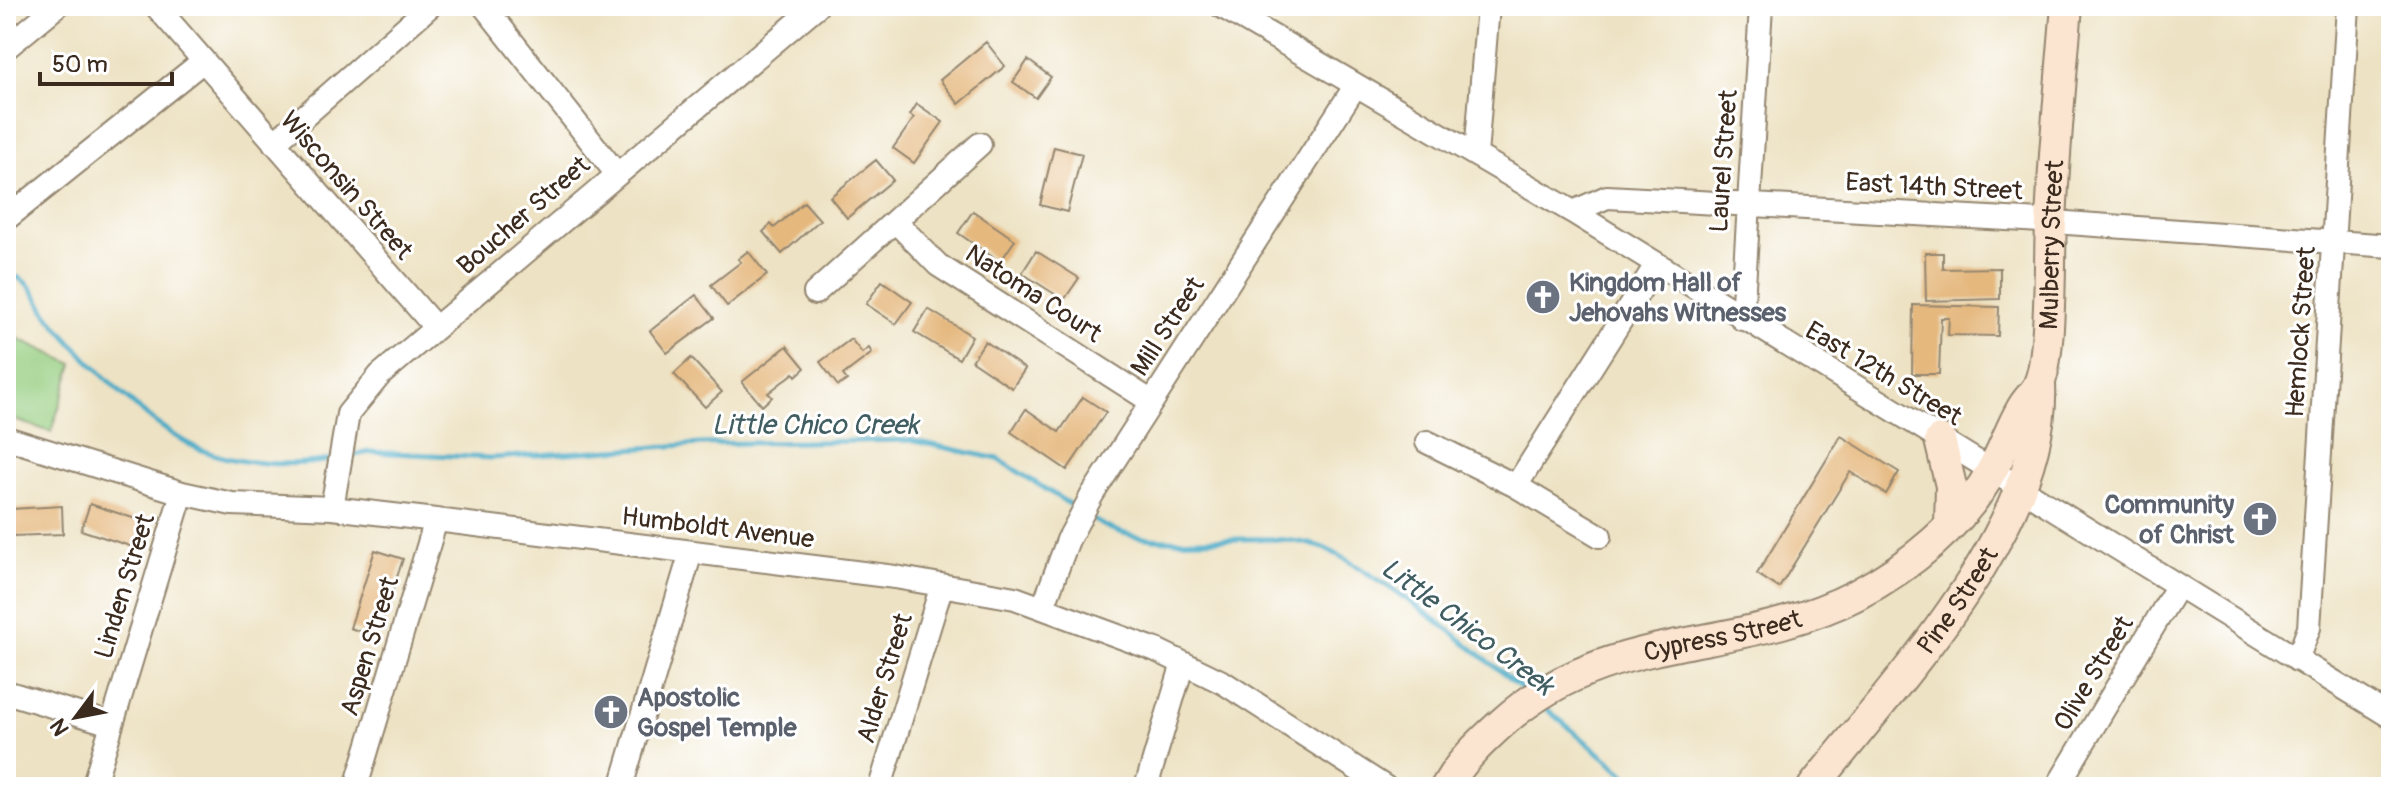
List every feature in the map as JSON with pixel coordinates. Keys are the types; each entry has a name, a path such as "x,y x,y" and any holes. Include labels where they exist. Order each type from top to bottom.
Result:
{"street":[{"path":"6,48 57,6"},
{"name":"Wisconsin Street","path":"156,6 435,327"},
{"path":"274,143 430,6"},
{"path":"484,6 616,173"},
{"name":"East 12th Street","path":"1221,6 1573,212 2391,717"},
{"path":"1476,155 1488,6"},
{"name":"Laurel Street","path":"1742,319 1761,6"},
{"name":"Mulberry Street","path":"1992,472 2022,408 2040,384 2047,331 2051,221 2067,6"},
{"name":"Hemlock Street","path":"2297,660 2309,628 2348,6"},
{"name":"Boucher Street","path":"332,508 348,414 380,375 814,7"},
{"path":"6,219 202,62"},
{"name":"Mill Street","path":"1043,607 1068,540 1092,495 1356,85"},
{"path":"815,293 980,144"},
{"name":"East 14th Street","path":"1573,212 1607,197 2051,221 2391,246"},
{"name":"Natoma Court","path":"895,221 938,265 1152,402"},
{"path":"1516,486 1656,265"},
{"name":"Pine Street","path":"1813,787 1936,631 1975,574 2020,490 2041,418 2040,384"},
{"name":"Humboldt Avenue","path":"6,438 182,493 232,504 332,508 691,552 942,585 1043,607 1183,663 1224,683 1385,787"},
{"path":"1940,440 1951,486 1950,525"},
{"path":"1427,442 1516,486 1600,536"},
{"name":"Cypress Street","path":"1446,787 1477,746 1507,719 1560,681 1626,655 1773,623 1843,600 1906,563 1950,525 1992,472"},
{"name":"Linden Street","path":"93,787 182,493"},
{"name":"Aspen Street","path":"356,787 436,520"},
{"path":"621,787 691,552"},
{"name":"Alder Street","path":"880,787 942,585"},
{"name":"Olive Street","path":"2057,787 2177,587"},
{"path":"1146,787 1183,663"},
{"path":"6,692 111,724"}],"green space":[{"path":"6,333 73,364 51,432 6,417"}],"building":[{"path":"986,42 1005,66 959,104 940,80"},
{"path":"1028,60 1051,77 1036,98 1013,82"},
{"path":"917,104 943,122 914,163 893,148 914,118 910,115"},
{"path":"1054,147 1082,154 1067,212 1040,205"},
{"path":"876,160 893,180 847,218 830,197"},
{"path":"804,202 820,220 782,254 763,232 771,224 774,228"},
{"path":"973,211 1015,240 1000,262 958,233"},
{"path":"748,251 767,275 727,306 711,285 741,262 738,259"},
{"path":"1036,251 1079,278 1064,300 1022,273"},
{"path":"1925,253 1943,253 1943,269 2000,268 2000,299 1926,301"},
{"path":"882,281 912,302 896,324 866,304"},
{"path":"696,295 714,318 667,353 650,331"},
{"path":"1913,305 1999,307 1998,336 1948,335 1949,318 1941,318 1939,374 1912,374"},
{"path":"928,309 972,336 959,359 914,332"},
{"path":"851,339 862,353 869,348 872,353 843,375 847,380 838,386 820,362"},
{"path":"985,341 1025,369 1012,388 972,361"},
{"path":"787,346 805,368 768,393 772,397 762,406 742,382"},
{"path":"691,358 722,392 705,407 674,374"},
{"path":"1083,397 1106,412 1067,470 1011,432 1026,409 1059,432"},
{"path":"1841,436 1899,472 1886,494 1850,472 1779,588 1757,574"},
{"path":"90,504 145,522 136,548 81,530"},
{"path":"62,506 63,534 13,536 11,509"},
{"path":"375,550 403,559 377,637 350,628"}],"waterway":[{"name":"Little Chico Creek","path":"6,275 15,276 28,285 51,319 100,372 138,408 178,438 212,454 247,462 284,464 335,459"},
{"name":"Little Chico Creek","path":"349,456 371,452 492,458 701,444 910,440 998,459 1077,509"},
{"name":"Little Chico Creek","path":"1089,517 1115,531 1143,538 1263,539 1321,547 1352,563 1410,601 1526,692"},
{"name":"Little Chico Creek","path":"1543,706 1640,787"}],"place":[{"name":"Kingdom Hall of Jehovahs Witnesses","path":"1543,297"},
{"name":"Community of Christ","path":"2260,519"},
{"name":"Apostolic Gospel Temple","path":"611,712"}]}
